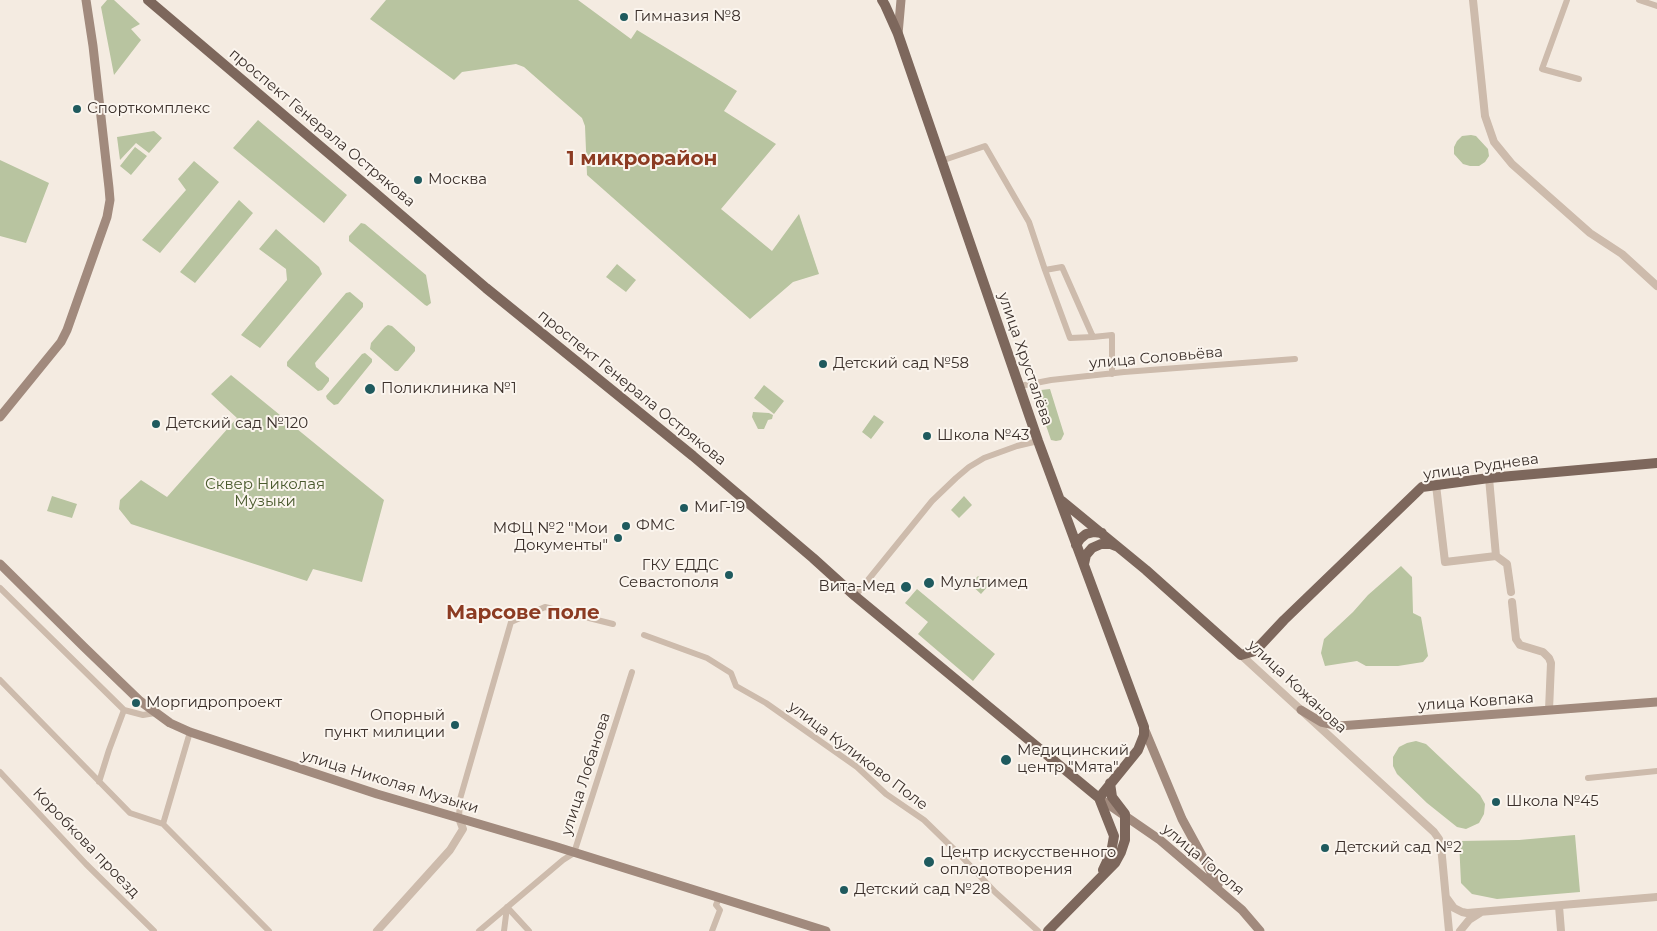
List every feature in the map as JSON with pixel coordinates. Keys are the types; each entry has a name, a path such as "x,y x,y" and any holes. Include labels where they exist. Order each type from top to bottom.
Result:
{"main road":[{"name":"проспект Генерала Острякова","path":"148,0 486,288 693,456 855,596 1099,798"},
{"path":"898,34 901,0"},
{"path":"0,417 50,358 61,342 107,217 110,188 86,2"},
{"name":"улица Хрусталёва","path":"887,2 1038,441 1144,727 1182,819 1218,886 1226,895"},
{"name":"улица Руднева","path":"1241,655 1255,650 1422,487 1489,478 1657,463"},
{"name":"улица Кожанова","path":"1061,500 1102,533 1241,655"},
{"path":"1076,545 1086,534 1102,533"},
{"path":"1084,564 1086,555 1092,548 1101,544 1111,544 1119,548"},
{"name":"улица Николая Музыки","path":"0,564 84,647 155,712 170,723 190,732 377,794 574,852 826,931"},
{"name":"улица Ковпака","path":"1301,710 1322,722 1340,726 1657,702"},
{"path":"1097,882 1111,853 1114,836 1099,798 1138,750 1144,735 1144,727"},
{"path":"1048,931 1115,863 1121,852 1125,840 1124,814 1112,797 1110,783"},
{"name":"улица Гоголя","path":"1099,798 1160,840 1226,895 1260,931"},
{"path":"1114,836 1124,828 1141,826"}],"street":[{"path":"1473,0 1485,116 1494,142 1512,164 1590,233 1622,254 1657,286"},
{"path":"1567,0 1542,69 1579,79"},
{"path":"1639,0 1657,6"},
{"path":"941,161 985,146 1029,222 1070,338 1112,335 1112,374"},
{"path":"1045,270 1062,267 1094,336"},
{"name":"улица Соловьёва","path":"1020,386 1051,380 1112,374 1295,359"},
{"path":"855,596 932,500 956,478 984,458 1038,441"},
{"path":"1489,478 1496,556"},
{"path":"1436,485 1444,562 1496,556 1507,564 1510,592"},
{"path":"0,588 124,710 143,715 155,712"},
{"path":"1512,602 1516,639 1520,645 1543,652 1550,663 1550,710"},
{"path":"377,931 450,850 463,829 459,818 460,799 511,622 545,607 613,624"},
{"name":"улица Куликово Поле","path":"644,635 707,658 731,673 736,686 766,703 857,768 886,794 924,820 995,892 1038,931"},
{"name":"улица Руднева","path":"1250,663 1255,650"},
{"name":"улица Кожанова","path":"1241,655 1440,839 1449,931"},
{"name":"улица Лобанова","path":"479,931 574,852 632,672"},
{"path":"0,680 130,813 163,824 269,931"},
{"path":"99,782 124,710"},
{"path":"163,824 190,732"},
{"path":"1588,778 1657,771"},
{"name":"Коробкова проезд","path":"0,772 86,864 154,931"},
{"path":"1445,895 1454,908 1462,912 1657,897"},
{"path":"712,931 720,910 716,906 719,898"},
{"path":"1559,906 1561,931"},
{"path":"504,931 507,907"},
{"path":"507,907 529,931"},
{"path":"1460,931 1469,920 1484,911"}],"green space":[{"path":"107,0 114,0 140,24 131,29 141,40 114,75 101,7"},
{"path":"386,0 578,0 631,39 637,30 737,91 724,111 776,144 721,209 772,251 799,214 819,274 793,282 750,319 587,175 585,126 582,118 524,67 516,64 462,72 454,80 370,19"},
{"path":"258,120 347,195 324,223 233,148"},
{"path":"154,131 162,138 149,153 136,143 120,160 117,137"},
{"path":"1462,136 1476,136 1488,149 1489,156 1479,166 1463,164 1454,154 1454,147 1457,141"},
{"path":"135,147 147,156 131,175 120,166"},
{"path":"0,160 49,183 26,243 0,236"},
{"path":"194,161 219,182 160,253 142,240 186,190 178,179"},
{"path":"239,200 253,213 195,283 180,272"},
{"path":"361,223 365,224 426,275 431,303 427,306 425,305 349,241 349,236"},
{"path":"276,229 319,267 322,274 260,348 241,335 287,280 286,269 259,249"},
{"path":"617,264 636,280 626,292 606,277"},
{"path":"350,292 363,303 363,307 315,363 316,367 329,378 329,381 322,390 318,391 287,366 287,362 346,293"},
{"path":"388,325 392,326 415,347 415,351 398,371 395,371 370,349 371,343"},
{"path":"365,353 372,359 372,362 338,404 334,405 326,396 362,354"},
{"name":"Сквер Николая Музыки","path":"231,375 384,500 362,582 313,569 307,581 131,524 119,509 120,500 141,480 167,497 237,418 211,394"},
{"path":"764,385 784,401 774,414 754,398"},
{"path":"1050,389 1064,434 1061,440 1056,441 1051,440 1036,396 1038,391"},
{"path":"753,412 773,415 772,419 768,420 764,429 758,429 752,417"},
{"path":"874,415 884,422 871,439 862,432"},
{"path":"52,496 77,504 72,518 47,511"},
{"path":"964,496 972,505 959,518 951,510"},
{"path":"1401,566 1412,577 1413,613 1421,617 1428,656 1423,662 1398,666 1366,666 1357,661 1325,666 1321,653 1324,639 1368,595"},
{"path":"978,576 989,585 981,594 970,584"},
{"path":"917,589 995,654 973,681 918,634 928,622 905,603"},
{"path":"1416,741 1426,744 1480,795 1485,804 1484,814 1479,823 1466,829 1457,827 1427,803 1397,774 1393,766 1393,757 1399,747"},
{"path":"1575,835 1580,892 1497,899 1472,894 1461,883 1459,841 1519,840"}],"place":[{"name":"Гимназия №8","path":"624,17"},
{"name":"Спорткомплекс","path":"77,109"},
{"name":"Москва","path":"418,180"},
{"name":"Детский сад №58","path":"823,364"},
{"name":"Поликлиника №1","path":"370,389"},
{"name":"Детский сад №120","path":"156,424"},
{"name":"Школа №43","path":"927,436"},
{"name":"МиГ-19","path":"684,508"},
{"name":"ФМС","path":"626,526"},
{"name":"МФЦ №2 \"Мои Документы\"","path":"618,538"},
{"name":"ГКУ ЕДДС Севастополя","path":"729,575"},
{"name":"Мультимед","path":"929,583"},
{"name":"Вита-Мед","path":"906,587"},
{"name":"Моргидропроект","path":"136,703"},
{"name":"Опорный пункт милиции","path":"455,725"},
{"name":"Медицинский центр \"Мята\"","path":"1006,760"},
{"name":"Школа №45","path":"1496,802"},
{"name":"Детский сад №2","path":"1325,848"},
{"name":"Центр искусственного оплодотворения","path":"929,862"},
{"name":"Детский сад №28","path":"844,890"}],"district":[{"name":"1 микрорайон","path":"642,159"},
{"name":"Марсове поле","path":"523,613"}]}
